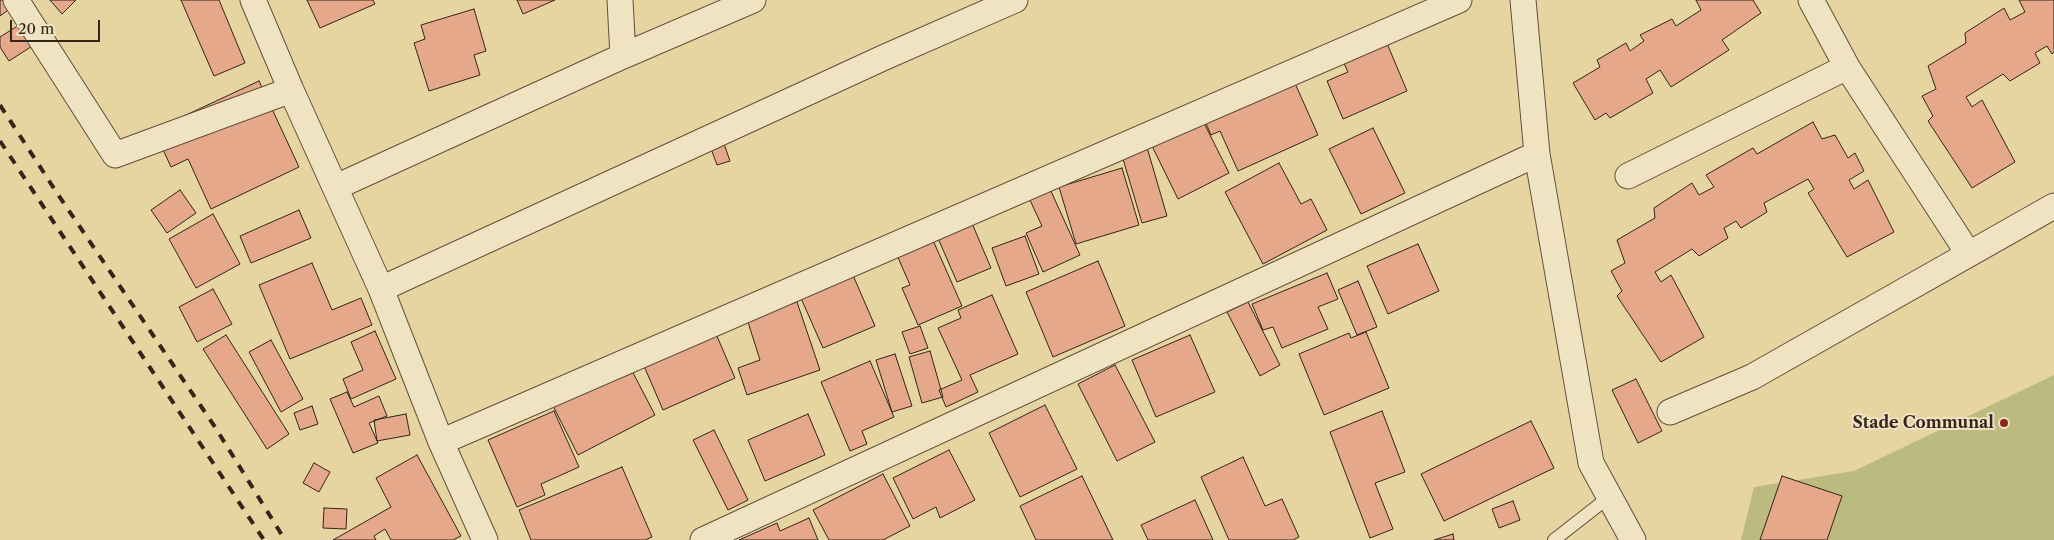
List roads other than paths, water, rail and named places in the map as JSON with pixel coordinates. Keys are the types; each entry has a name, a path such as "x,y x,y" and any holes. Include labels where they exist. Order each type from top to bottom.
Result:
{"street":[{"path":"253,0 291,90 381,289 441,442 485,540"},
{"path":"620,0 623,56"},
{"path":"336,187 623,56 753,0"},
{"path":"381,289 885,57 1014,0"},
{"path":"441,442 1459,0"},
{"path":"1523,0 1537,154 1591,464 1633,540"},
{"path":"1811,0 1847,67 1968,253"},
{"path":"25,4 116,155 291,90"},
{"path":"1628,176 1847,67"},
{"path":"703,540 1537,154"},
{"path":"1670,412 1752,377 2054,206"}],"lane":[{"path":"1554,540 1609,497"}],"railway":[{"path":"0,105 215,427 285,540"},
{"path":"0,141 264,540"}],"place":[{"name":"Stade Communal","path":"2004,423"}]}
